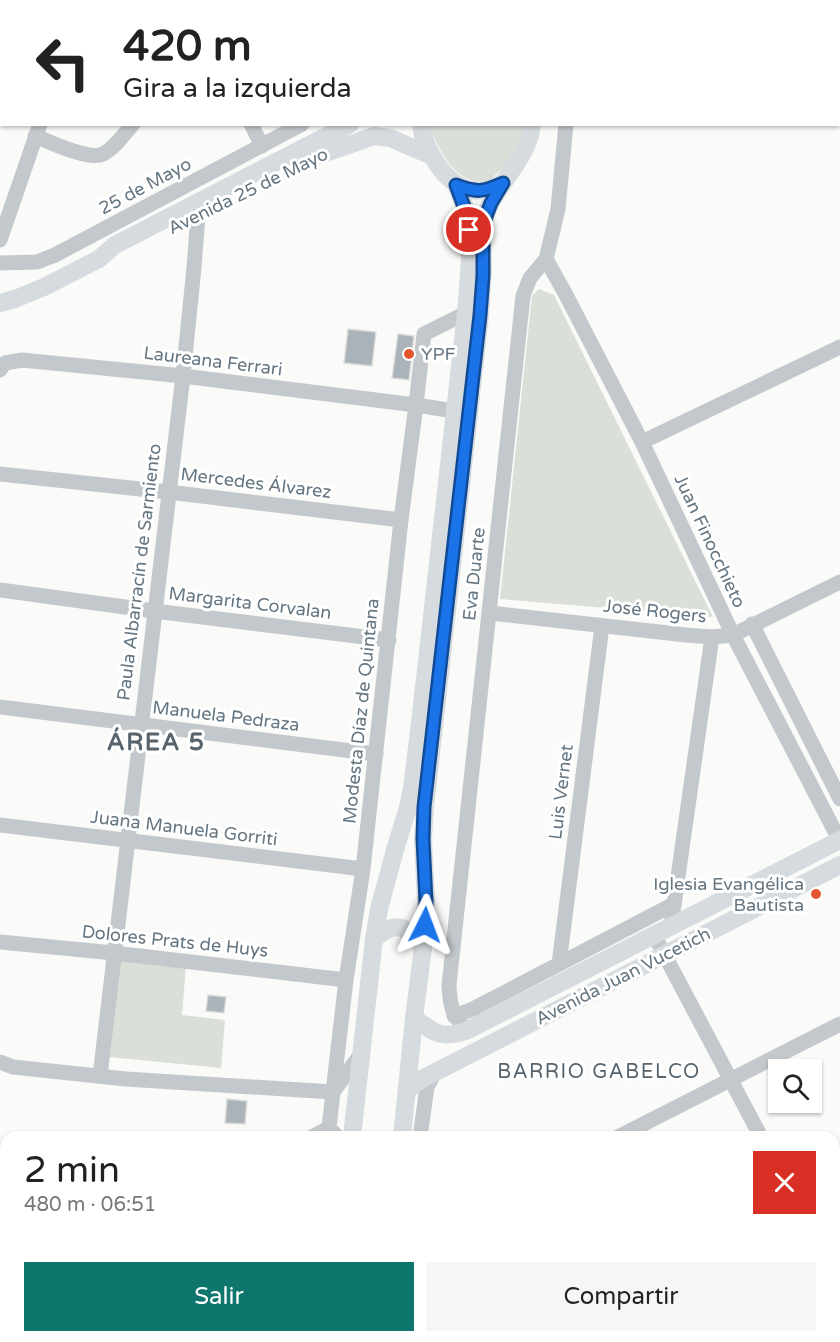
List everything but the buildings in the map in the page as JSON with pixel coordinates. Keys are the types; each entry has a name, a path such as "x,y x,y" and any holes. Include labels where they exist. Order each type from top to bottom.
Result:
{"main road":[{"name":"Avenida 25 de Mayo","path":"0,303 44,287 99,259 115,245 347,126"},
{"path":"353,1131 379,909 412,789 466,313 469,230 466,212 456,185 432,156 421,126"},
{"path":"403,1131 423,948 426,902 424,807 480,315 483,230 491,203 528,143 532,126"},
{"name":"Avenida 25 de Mayo","path":"99,259 115,256 314,156 374,136 396,140 432,156"},
{"path":"456,185 470,190 487,190 503,183"},
{"name":"Avenida Juan Vucetich","path":"414,1018 442,1035 453,1035 466,1031 840,840"},
{"name":"Avenida Juan Vucetich","path":"406,1090 435,1072 840,865"},
{"path":"374,939 384,930 397,927 408,930 423,948"}],"street":[{"path":"0,240 38,130 74,151 101,155 112,147 131,126"},
{"path":"252,126 262,146"},
{"name":"25 de Mayo","path":"0,263 37,262 55,255 298,126"},
{"name":"Eva Duarte","path":"466,1031 454,1016 449,985 523,296 530,278 546,259 558,209 566,126"},
{"name":"Paula Albarracín de Sarmiento","path":"100,1076 183,376 198,215"},
{"name":"Juan Finocchieto","path":"546,259 642,442 733,635 840,840"},
{"name":"Modesta Díaz de Quintana","path":"334,1131 333,1092 346,980 363,869 401,519 424,334 466,313"},
{"path":"642,442 840,346"},
{"name":"Laureana Ferrari","path":"2,367 22,360 183,376 454,411"},
{"name":"Mercedes Álvarez","path":"0,474 401,519"},
{"name":"José Rogers","path":"490,613 712,637 733,635 840,582"},
{"name":"Margarita Corvalan","path":"0,590 389,640"},
{"name":"Juan Finocchieto","path":"752,624 840,799"},
{"name":"Luis Vernet","path":"559,964 602,626"},
{"path":"671,926 712,637"},
{"name":"Manuela Pedraza","path":"0,708 375,754"},
{"name":"Juana Manuela Gorriti","path":"0,825 363,869"},
{"path":"454,1016 473,1009 674,904"},
{"path":"654,935 757,1131"},
{"name":"Dolores Prats de Huys","path":"0,942 346,980"},
{"path":"630,1131 840,1024"},
{"path":"0,1062 13,1067 100,1076 333,1092 361,1054"},
{"path":"421,1131 427,1087 435,1072"}],"shaded area":[{"path":"428,126 525,126 516,150 505,167 487,182 470,180 461,175 448,163"},
{"path":"539,289 554,295 713,617 500,599 532,296"},
{"path":"118,959 186,966 182,1015 225,1020 221,1068 109,1057"}],"place":[{"name":"YPF","path":"409,354"},
{"name":"Iglesia Evangélica Bautista","path":"816,894"}],"district":[{"name":"ÁREA 5","path":"156,742"},
{"name":"BARRIO GABELCO","path":"599,1072"}],"route":[{"path":"425,925 424,807 480,315 483,230 491,203 503,183 487,190 470,190 456,185 466,212 469,230"}]}
